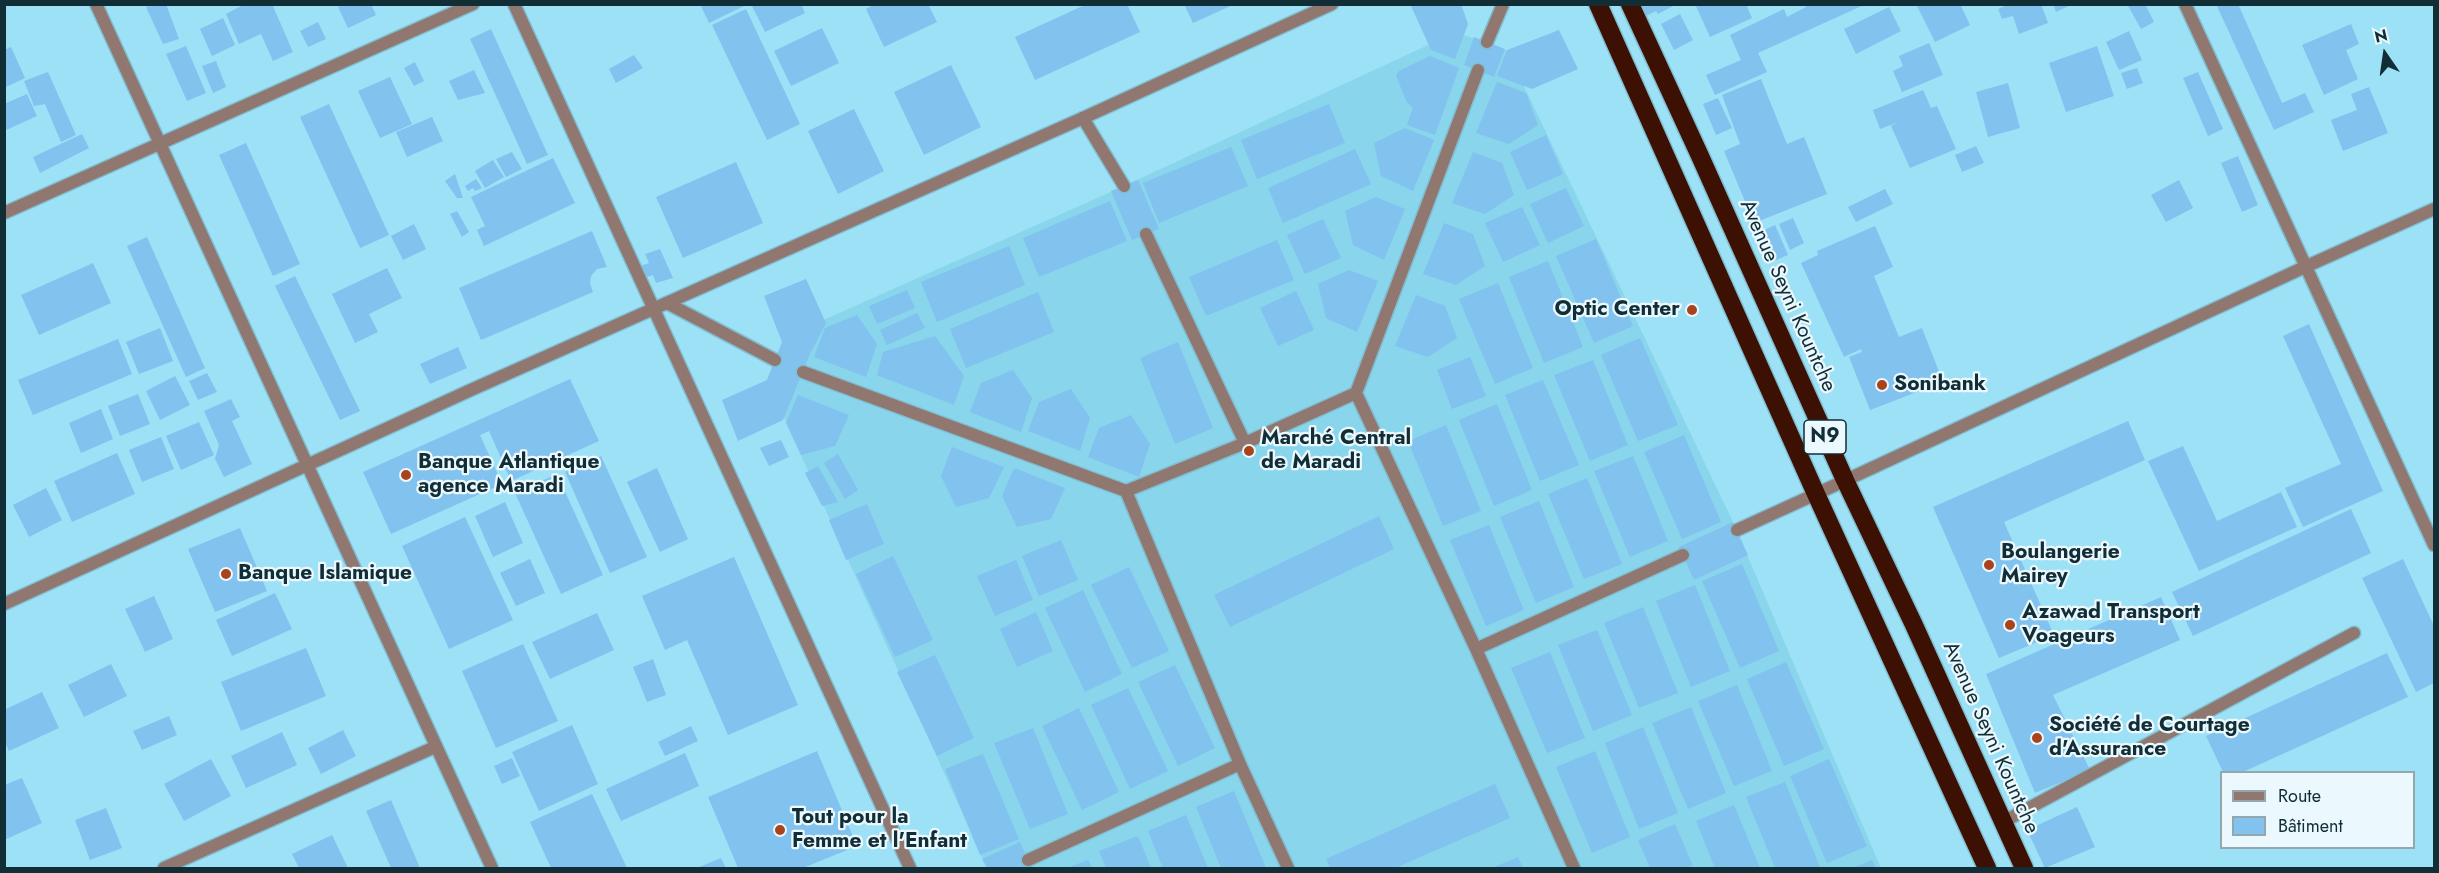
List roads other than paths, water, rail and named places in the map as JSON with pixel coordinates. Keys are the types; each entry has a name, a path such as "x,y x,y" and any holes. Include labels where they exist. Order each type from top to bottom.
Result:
{"highway":[{"name":"N9","path":"1598,4 1816,494 1987,868"},
{"name":"Avenue Seyni Kountche","path":"1630,4 1845,480 1919,636 2024,868"}],"street":[{"path":"96,4 492,868"},
{"path":"4,213 473,4"},
{"path":"514,4 652,310 910,868"},
{"path":"4,604 1332,4"},
{"path":"1487,42 1503,4"},
{"path":"2186,4 2434,545"},
{"path":"803,372 1126,491 1245,443 1356,393 1478,70"},
{"path":"1083,118 1124,186"},
{"path":"1737,530 2434,209"},
{"path":"1146,234 1245,443"},
{"path":"667,303 775,360"},
{"path":"1356,393 1476,649 1574,868"},
{"path":"1126,491 1240,764 1288,868"},
{"path":"1476,649 1683,555"},
{"path":"2003,822 2354,633"},
{"path":"164,868 435,747"},
{"path":"1028,860 1240,764"}],"place":[{"name":"Optic Center","path":"1692,310"},
{"name":"Sonibank","path":"1882,385"},
{"name":"Marché Central de Maradi","path":"1249,451"},
{"name":"Banque Atlantique agence Maradi","path":"406,475"},
{"name":"Boulangerie Mairey","path":"1989,565"},
{"name":"Banque Islamique","path":"226,574"},
{"name":"Azawad Transport Voageurs","path":"2010,625"},
{"name":"Société de Courtage d'Assurance","path":"2037,738"},
{"name":"Tout pour la Femme et l'Enfant","path":"780,830"}]}
